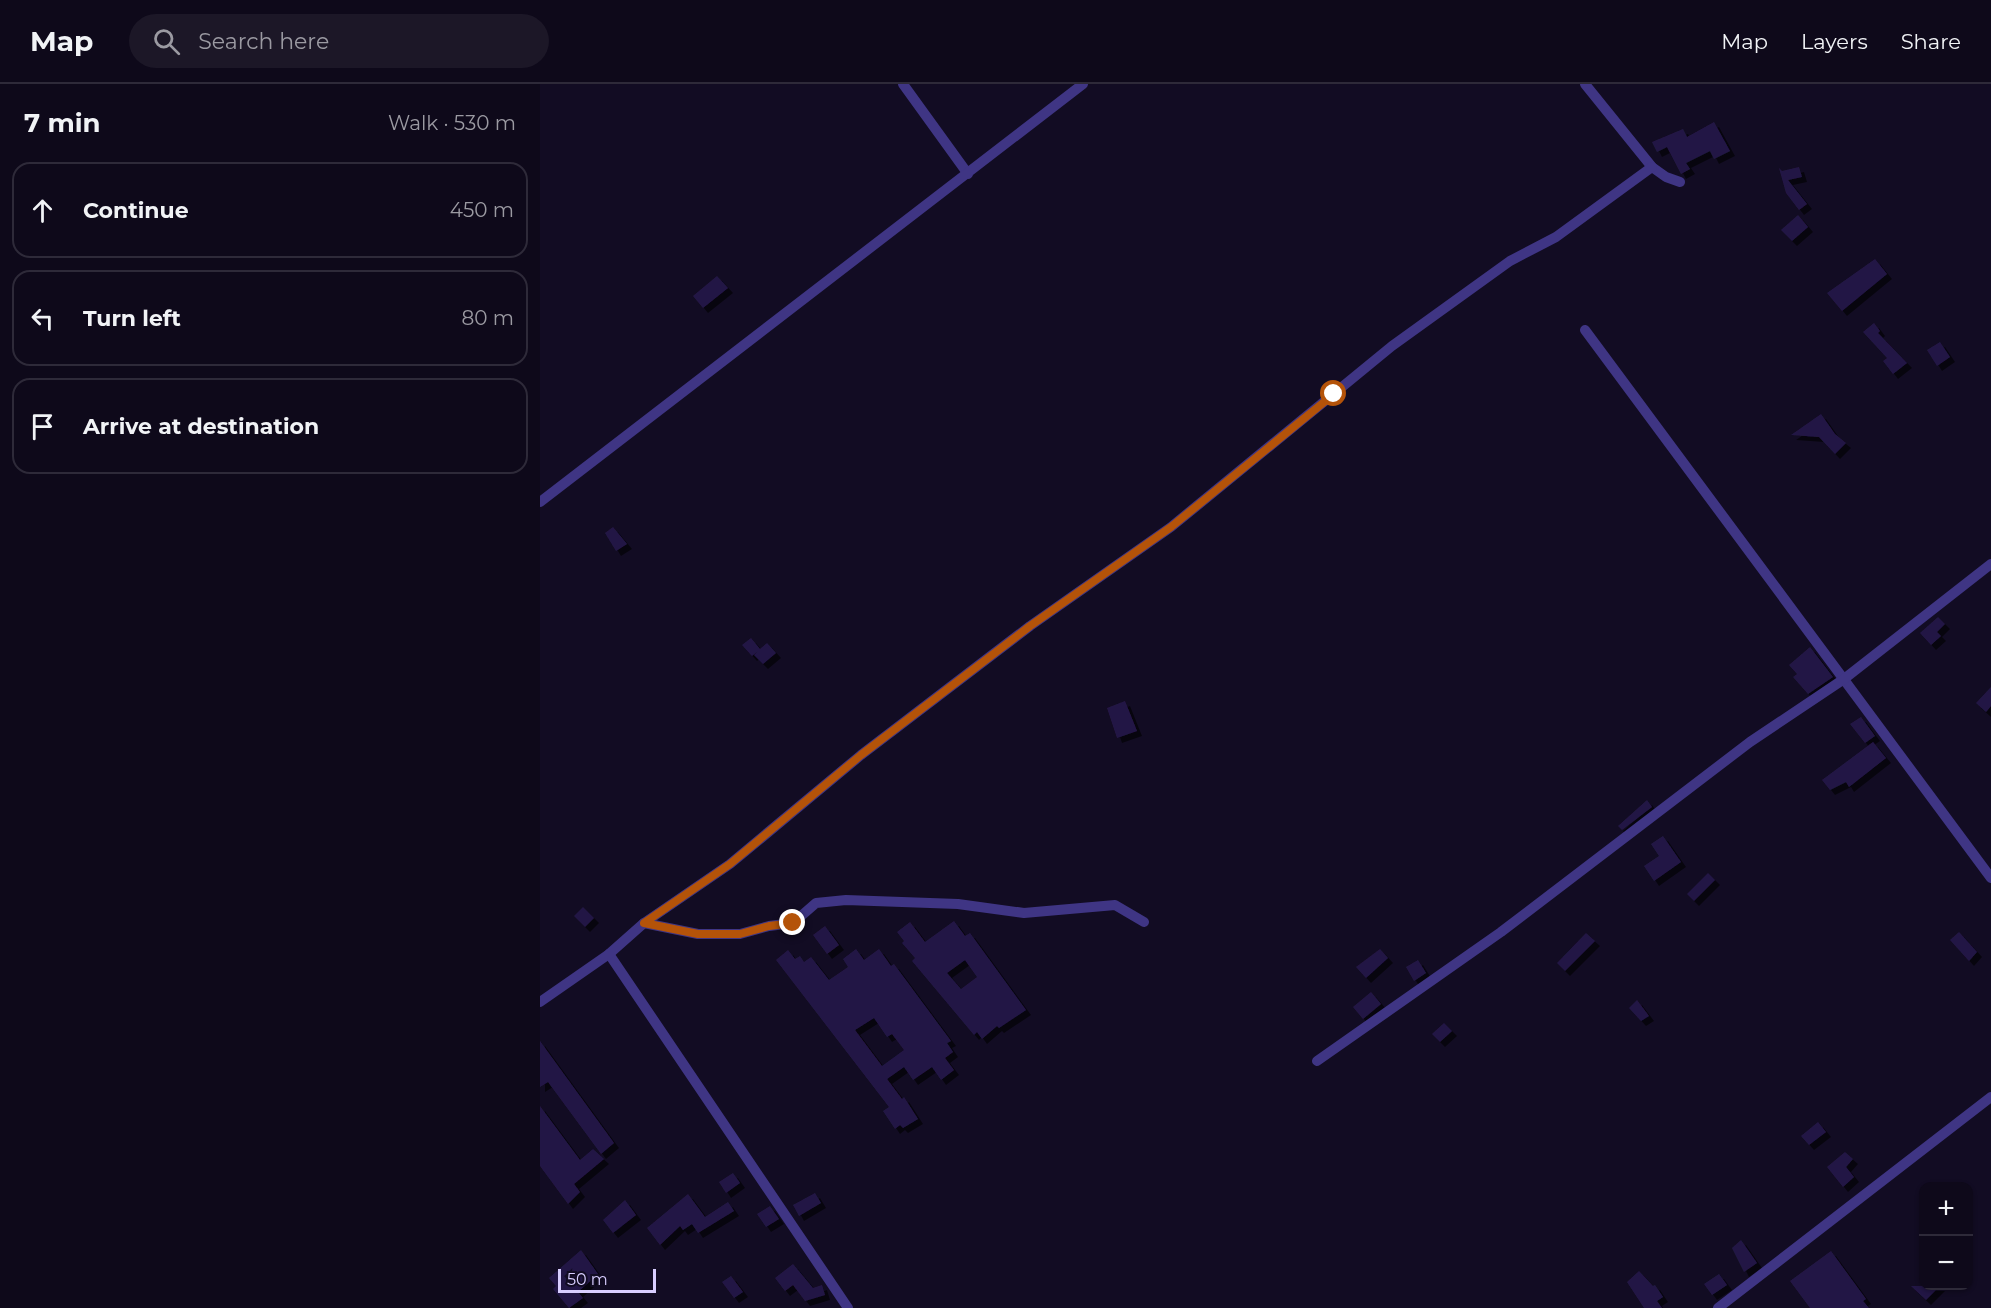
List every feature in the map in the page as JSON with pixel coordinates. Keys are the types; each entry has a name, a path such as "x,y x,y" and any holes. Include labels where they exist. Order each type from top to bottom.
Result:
{"street":[{"path":"903,84 968,174"},
{"path":"540,502 1083,84"},
{"path":"1585,84 1652,167 1666,177 1680,182"},
{"path":"540,1002 609,954 644,923 730,864 861,755 1030,626 1171,527 1392,346 1509,261 1556,237 1652,167"},
{"path":"1585,330 1991,878"},
{"path":"1317,1061 1501,932 1749,742 1844,679 1991,564"},
{"path":"644,923 698,934 740,934 769,926 793,923 816,903 846,900 958,904 1024,913 1116,906 1144,922"},
{"path":"609,954 848,1308"},
{"path":"1719,1308 1991,1097"}],"building":[{"path":"1714,122 1730,151 1714,159 1710,151 1686,163 1690,169 1681,174 1667,147 1657,152 1652,142 1683,129 1687,137"},
{"path":"1799,167 1802,177 1788,180 1807,204 1799,210 1786,193 1779,168 1782,171"},
{"path":"1798,215 1808,227 1792,241 1781,230"},
{"path":"1875,259 1887,274 1842,311 1827,293"},
{"path":"717,276 728,288 703,308 693,296"},
{"path":"1874,323 1880,331 1878,333 1907,363 1893,374 1883,361 1887,358 1863,332"},
{"path":"1940,342 1950,357 1937,366 1927,350"},
{"path":"1821,414 1835,434 1846,443 1835,454 1819,437 1791,435"},
{"path":"613,527 627,544 616,551 605,533"},
{"path":"1938,617 1945,624 1937,632 1941,636 1931,645 1920,633"},
{"path":"751,638 760,649 767,643 776,653 763,664 754,655 758,651 752,656 742,645"},
{"path":"1810,647 1833,677 1808,694 1793,677 1797,674 1789,665"},
{"path":"1991,687 1991,706 1986,712 1976,703"},
{"path":"1125,701 1137,731 1117,738 1107,708"},
{"path":"1861,717 1875,736 1865,743 1850,724"},
{"path":"1873,742 1886,758 1849,787 1846,782 1830,790 1822,780"},
{"path":"1647,800 1652,807 1622,830 1618,826"},
{"path":"1663,836 1681,862 1654,881 1644,866 1659,856 1651,844"},
{"path":"1708,873 1715,880 1694,901 1687,894"},
{"path":"583,907 594,918 585,927 574,916"},
{"path":"954,921 965,936 970,933 1026,1010 999,1028 997,1026 982,1039 977,1032 974,1035 912,961 915,958 902,943 904,941 897,932 910,922 925,942","holes":["965,960 977,977 961,989 947,973"]},
{"path":"825,926 839,945 827,954 813,935"},
{"path":"1959,932 1977,952 1969,961 1950,940"},
{"path":"1586,933 1595,941 1565,971 1557,963"},
{"path":"856,949 864,960 879,949 891,966 894,964 951,1041 947,1043 953,1052 945,1058 954,1070 941,1080 932,1067 913,1080 904,1067 887,1079 902,1099 904,1097 918,1119 903,1128 900,1125 895,1129 883,1111 889,1107 776,960 788,950 795,959 800,956 804,962 811,957 829,980 848,967 843,959","holes":["874,1018 887,1037 892,1034 904,1050 882,1066 855,1030"]},
{"path":"1380,949 1388,958 1366,978 1356,967"},
{"path":"1418,960 1426,973 1414,981 1406,967"},
{"path":"1371,992 1381,1004 1363,1019 1353,1007"},
{"path":"1637,1000 1649,1016 1641,1021 1629,1008"},
{"path":"1444,1023 1452,1031 1440,1042 1432,1034"},
{"path":"540,1041 614,1143 601,1154 548,1082 540,1087"},
{"path":"540,1106 580,1160 593,1149 604,1159 574,1184 580,1192 568,1204 540,1166"},
{"path":"1818,1122 1826,1132 1809,1145 1801,1136"},
{"path":"1845,1152 1853,1159 1846,1167 1854,1177 1843,1187 1827,1167"},
{"path":"733,1173 740,1183 726,1193 719,1182"},
{"path":"815,1193 821,1203 799,1216 793,1205"},
{"path":"688,1194 705,1217 728,1202 734,1211 698,1233 692,1224 683,1230 680,1226 660,1245 647,1228"},
{"path":"625,1200 636,1215 613,1233 603,1220"},
{"path":"770,1206 779,1219 766,1227 757,1214"},
{"path":"1741,1240 1757,1263 1744,1272 1732,1248"},
{"path":"581,1250 598,1274 578,1292 583,1298 569,1308 553,1289 556,1286 549,1278"},
{"path":"1831,1251 1866,1299 1863,1301 1869,1308 1810,1308 1790,1281"},
{"path":"793,1264 813,1288 822,1285 825,1295 805,1301 793,1285 785,1291 775,1278"},
{"path":"1639,1271 1653,1286 1655,1285 1663,1297 1657,1301 1662,1308 1644,1308 1627,1282"},
{"path":"1719,1274 1727,1285 1712,1295 1704,1284"},
{"path":"731,1276 743,1292 734,1298 722,1282"},
{"path":"1911,1286 1919,1286 1919,1290 1936,1290 1926,1300"}],"route":[{"path":"793,923 769,926 740,934 698,934 644,923 730,864 861,755 1030,626 1171,527 1334,394"}]}
